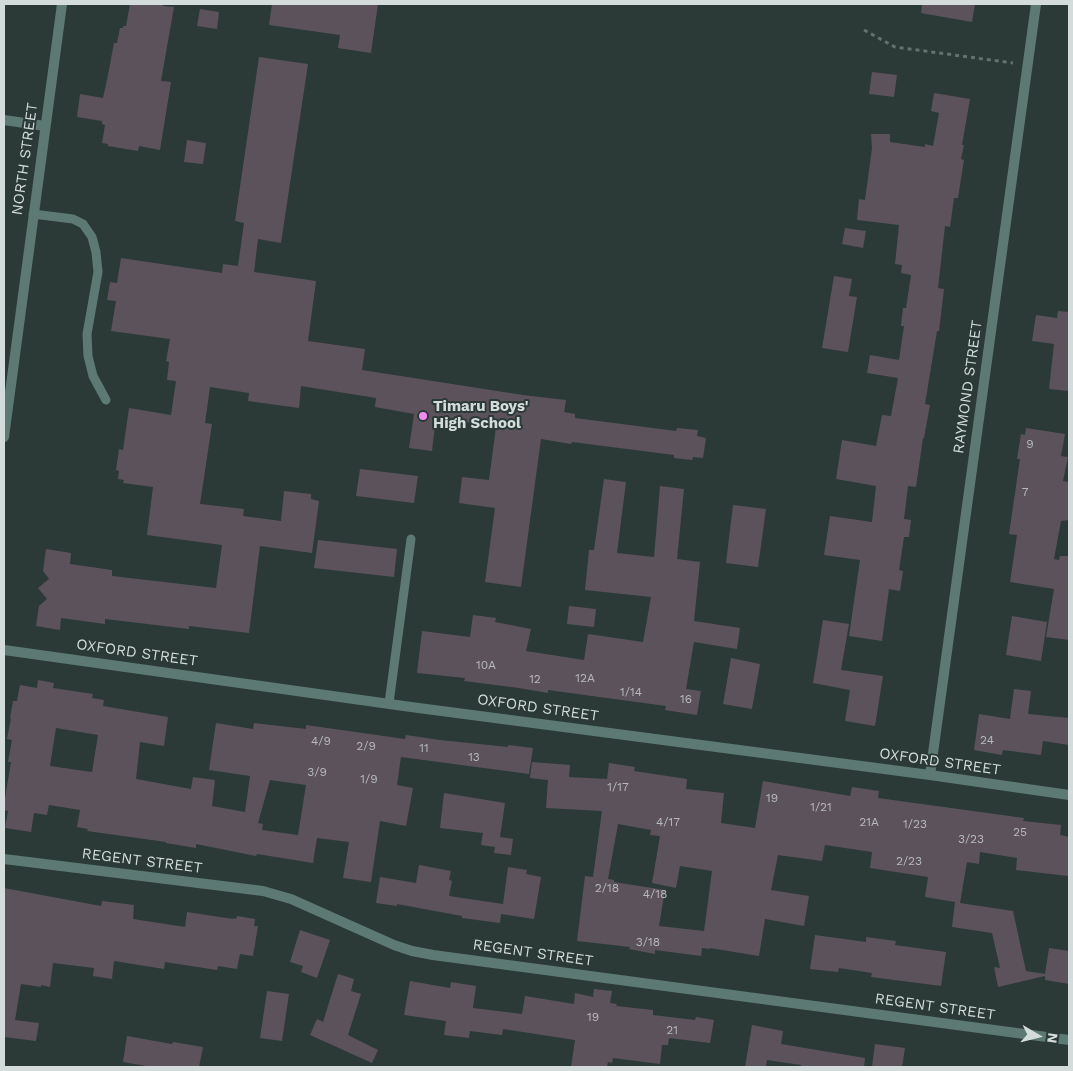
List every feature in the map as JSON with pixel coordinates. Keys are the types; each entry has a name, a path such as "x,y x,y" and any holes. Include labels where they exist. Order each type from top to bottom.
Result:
{"street":[{"name":"NORTH STREET","path":"4,437 62,4"},
{"name":"RAYMOND STREET","path":"930,775 1036,4"},
{"path":"4,120 45,126"},
{"name":"OXFORD STREET","path":"4,650 389,704 1069,795"},
{"name":"REGENT STREET","path":"4,859 263,891 290,899 394,945 433,955 1069,1040"}],"lane":[{"path":"33,214 73,219 83,224 92,237 98,272 87,334 88,356 94,376 106,400"},
{"path":"389,704 411,539"}],"path":[{"path":"864,30 895,47 1028,65"}],"building":[{"path":"130,4 163,4 163,6 174,7 161,81 171,82 160,150 139,146 138,151 108,146 108,144 102,143 105,125 102,124 102,121 77,117 80,94 103,98 114,43 117,43 120,28 126,26"},
{"path":"272,4 378,4 371,53 338,48 340,35 269,25"},
{"path":"922,4 975,4 972,22 921,13"},
{"path":"200,9 219,12 217,29 197,26"},
{"path":"259,57 308,64 281,243 258,239 254,272 316,281 308,341 365,349 362,370 566,400 564,412 575,414 575,418 676,431 677,428 698,430 697,436 706,438 703,458 693,457 692,460 674,458 674,455 541,439 521,587 485,582 495,508 459,503 462,477 489,480 496,427 436,417 432,451 409,448 414,414 375,407 376,398 301,386 299,408 248,401 249,393 210,387 205,423 212,424 200,504 244,509 243,516 281,521 284,491 311,494 311,499 319,501 312,553 260,546 249,633 189,626 189,629 105,619 105,624 61,618 60,630 36,626 39,606 47,599 38,588 49,579 43,571 46,549 71,553 70,564 112,570 112,576 216,588 222,545 147,535 153,487 123,483 124,480 118,479 119,471 116,470 119,449 123,450 129,408 171,415 176,381 167,380 169,362 166,361 170,339 111,331 116,301 107,300 110,282 117,283 121,258 222,273 223,264 238,266 244,223 235,221"},
{"path":"872,72 897,75 894,97 869,94"},
{"path":"934,93 970,99 962,145 964,145 961,159 964,160 958,198 954,198 950,227 945,226 938,288 944,289 939,331 937,331 925,404 930,405 916,487 908,486 904,519 911,520 909,537 904,537 899,570 903,571 900,591 889,589 882,641 849,636 860,560 824,555 830,516 872,522 876,486 836,479 842,440 876,446 882,415 891,416 898,378 867,373 870,355 899,360 904,326 901,326 903,308 906,308 911,275 901,273 902,265 895,264 899,225 857,220 859,199 865,200 872,148 871,134 890,134 890,142 925,147 925,144 933,146 939,113 931,111"},
{"path":"187,140 206,143 203,164 184,162"},
{"path":"845,228 866,231 863,248 842,244"},
{"path":"834,276 852,279 849,296 857,297 848,352 822,348"},
{"path":"1058,311 1069,312 1069,391 1049,389 1054,344 1032,341 1036,315 1057,318"},
{"path":"1026,428 1065,434 1061,456 1068,457 1063,481 1069,482 1069,520 1061,521 1054,559 1059,560 1060,556 1069,556 1069,640 1046,637 1054,589 1010,582 1017,535 1009,534 1020,459 1017,459 1021,434 1025,435"},
{"path":"360,469 418,476 414,503 356,496"},
{"path":"604,479 626,482 617,553 654,557 660,486 684,489 677,559 700,562 694,621 740,628 737,649 694,642 686,689 701,691 697,715 665,710 666,706 548,690 548,693 464,681 465,678 417,673 422,631 470,637 473,615 496,618 495,622 531,629 526,651 584,660 588,634 643,642 651,597 585,590 589,550 594,550"},
{"path":"733,505 766,509 758,567 726,563"},
{"path":"318,540 397,549 394,577 314,568"},
{"path":"569,606 596,609 594,627 567,624"},
{"path":"1012,616 1047,622 1041,661 1006,655"},
{"path":"823,620 849,624 841,670 883,676 875,726 845,721 850,690 813,683"},
{"path":"731,658 760,664 752,709 723,704"},
{"path":"38,680 54,683 53,688 93,694 92,698 104,700 103,706 168,717 164,746 140,742 136,779 191,789 193,777 215,780 212,806 245,812 250,776 209,770 216,723 253,729 254,723 306,729 306,725 405,739 406,735 508,747 508,745 533,748 529,774 401,757 397,785 413,788 406,826 380,821 371,882 343,878 349,842 317,838 313,863 257,854 256,856 196,844 196,848 87,831 88,829 77,827 80,810 49,805 47,815 34,813 31,832 5,828 8,811 4,810 4,804 11,762 8,762 12,740 7,739 13,701 17,701 20,685 37,688","holes":["56,728 98,735 92,772 50,766","270,780 306,785 298,835 262,830 263,824 258,823"]},
{"path":"1014,689 1031,691 1028,714 1069,718 1069,745 1043,741 1041,755 1003,750 1002,755 974,750 979,714 1010,719"},
{"path":"532,762 570,765 569,777 607,779 609,763 635,767 634,771 687,779 686,789 724,793 721,823 755,828 763,781 850,796 852,787 879,791 878,798 1024,818 1023,821 1061,825 1060,835 1069,837 1068,876 1016,870 1017,858 980,852 979,864 967,862 960,903 1013,911 1026,971 1045,974 1049,948 1069,951 1069,984 1045,980 1045,976 998,987 994,967 1000,968 992,933 952,927 955,902 925,897 928,877 870,868 872,852 825,845 822,861 778,855 771,890 809,896 804,926 765,919 759,956 710,948 702,948 701,956 655,950 655,954 629,949 630,947 577,941 585,876 593,877 602,811 546,808 548,780 530,778","holes":["618,824 651,830 650,835 660,836 652,883 676,888 680,866 712,871 704,931 659,926 665,890 614,882 614,880 608,879"]},
{"path":"444,793 505,803 500,837 513,839 511,855 494,853 495,847 481,845 483,833 440,828"},
{"path":"419,865 451,871 449,880 452,881 449,896 503,904 508,867 527,870 526,874 541,877 534,919 501,914 500,923 462,918 462,916 397,904 397,906 376,903 380,877 416,883"},
{"path":"4,888 101,906 102,901 134,905 133,919 185,927 187,912 233,919 236,919 237,916 255,919 254,926 258,926 253,956 240,954 237,969 218,966 217,970 165,962 164,969 114,961 112,979 93,976 94,968 53,963 50,987 21,984 15,1020 39,1023 36,1041 4,1037"},
{"path":"300,930 330,940 317,978 301,972 303,966 290,962"},
{"path":"815,935 866,942 866,937 896,941 895,945 946,952 941,986 871,977 872,973 839,968 838,972 810,969"},
{"path":"338,974 354,979 351,991 361,994 348,1035 378,1050 372,1063 310,1035 317,1019 323,1022"},
{"path":"410,981 450,988 451,982 476,986 473,1008 522,1014 525,996 574,1004 575,993 593,997 594,989 612,991 610,1003 617,1004 616,1006 653,1010 653,1015 695,1020 696,1017 714,1020 710,1043 669,1038 668,1045 662,1045 660,1064 613,1058 612,1063 608,1062 607,1067 571,1067 575,1040 503,1029 502,1035 470,1031 469,1038 444,1035 446,1021 404,1015"},
{"path":"267,991 289,994 282,1041 260,1038"},
{"path":"752,1025 783,1031 781,1044 865,1058 864,1067 801,1067 801,1065 767,1060 766,1067 745,1067"},
{"path":"127,1036 203,1047 199,1067 152,1067 123,1062"},
{"path":"875,1044 905,1048 902,1067 872,1067"}],"place":[{"name":"Timaru Boys' High School","path":"423,416"}]}
